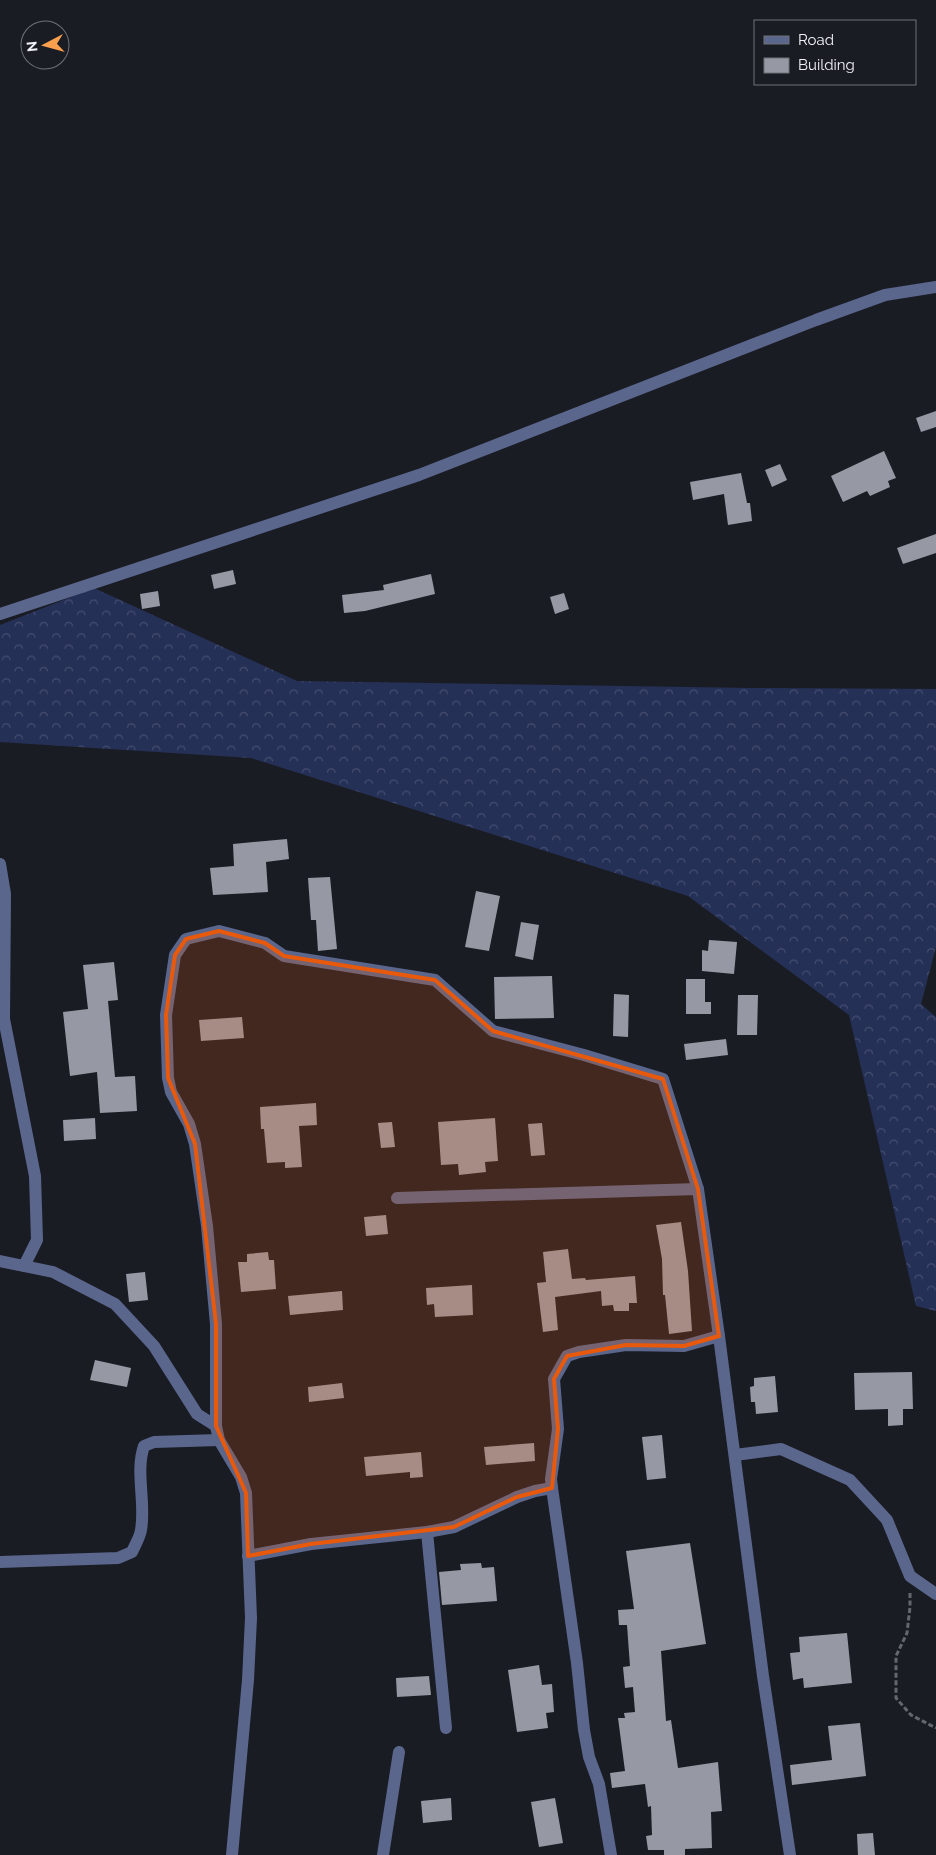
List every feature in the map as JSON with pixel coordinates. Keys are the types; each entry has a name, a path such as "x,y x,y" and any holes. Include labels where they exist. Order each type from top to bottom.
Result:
{"street":[{"path":"0,614 420,475 816,320 885,295 936,287"},
{"path":"0,864 5,894 2,1009 35,1176 37,1240 24,1266"},
{"path":"232,1855 248,1680 251,1618 246,1493 241,1477 219,1440 216,1426 216,1324 207,1226 195,1144 189,1124 171,1092 168,1078 166,1015 175,955 186,939 219,932 265,942 284,956 435,980 493,1031 584,1055 663,1079 698,1189 763,1676 790,1855"},
{"path":"397,1198 698,1189"},
{"path":"0,1261 53,1272 114,1304 154,1346 197,1414 216,1426"},
{"path":"611,1855 599,1784 584,1730 577,1663 552,1488 551,1479 558,1429 554,1379 567,1356 578,1352 626,1345 684,1346 719,1336"},
{"path":"0,1562 118,1558 132,1552 141,1531 141,1457 144,1446 154,1442 219,1440"},
{"path":"735,1455 780,1449 850,1480 887,1520 910,1576 936,1594"},
{"path":"248,1556 311,1544 427,1532 454,1527 517,1497 552,1488"},
{"path":"427,1532 446,1728"},
{"path":"383,1855 399,1752"}],"path":[{"path":"910,1576 910,1607 907,1633 896,1656 896,1698 911,1715 936,1728"}],"highlighted area":[{"path":"219,931 265,943 284,956 435,980 493,1031 663,1079 698,1189 719,1336 684,1346 626,1345 567,1356 554,1379 558,1429 552,1488 517,1497 454,1527 311,1544 248,1556 246,1493 216,1426 216,1324 195,1144 168,1078 166,1015 175,955 186,939"}],"green space":[{"path":"94,588 297,681 936,689 936,947 921,1004 936,1017 936,1311 916,1306 849,1015 688,896 251,758 0,742 0,625"}],"building":[{"path":"936,411 936,427 921,432 916,418"},
{"path":"884,451 896,478 888,481 890,487 870,496 867,491 843,502 831,476"},
{"path":"780,464 787,480 772,487 765,470"},
{"path":"741,473 747,503 750,503 752,521 728,525 724,494 693,500 690,482"},
{"path":"936,534 936,553 903,564 897,548"},
{"path":"233,570 236,584 214,589 211,575"},
{"path":"431,574 435,594 365,611 344,613 342,595 384,590 383,585"},
{"path":"158,591 160,606 142,609 140,594"},
{"path":"564,593 569,609 555,614 550,597"},
{"path":"287,839 289,859 266,862 268,892 213,895 210,868 234,866 233,844"},
{"path":"330,877 337,949 318,951 316,920 311,920 308,878"},
{"path":"476,891 500,896 489,951 465,947"},
{"path":"521,922 539,925 533,960 515,956"},
{"path":"709,940 737,942 734,974 702,971 702,950 708,951"},
{"path":"114,962 118,1000 108,1001 115,1077 135,1076 137,1111 100,1113 97,1072 70,1076 63,1012 88,1009 83,965"},
{"path":"552,976 554,1018 495,1019 494,977"},
{"path":"686,979 705,979 705,1002 711,1002 711,1014 686,1014"},
{"path":"614,994 629,995 628,1037 613,1036"},
{"path":"738,995 758,995 757,1035 737,1035"},
{"path":"242,1017 244,1038 201,1041 199,1020"},
{"path":"726,1039 728,1055 686,1060 684,1044"},
{"path":"316,1103 317,1125 299,1126 302,1167 285,1168 285,1162 267,1163 264,1129 261,1129 260,1107"},
{"path":"95,1118 96,1139 64,1141 63,1120"},
{"path":"495,1118 498,1161 485,1162 486,1172 459,1175 458,1164 441,1165 438,1122"},
{"path":"392,1122 395,1147 381,1148 378,1123"},
{"path":"542,1123 545,1155 531,1156 528,1124"},
{"path":"386,1215 388,1234 366,1236 364,1217"},
{"path":"681,1222 688,1271 692,1331 669,1334 665,1295 663,1295 662,1259 656,1225"},
{"path":"568,1249 572,1279 585,1278 586,1280 635,1276 637,1303 629,1303 629,1311 614,1311 613,1305 602,1306 601,1291 555,1297 558,1330 543,1332 537,1283 546,1282 543,1252"},
{"path":"268,1252 269,1260 274,1260 276,1289 241,1292 238,1262 247,1262 247,1254"},
{"path":"145,1272 148,1300 129,1302 126,1274"},
{"path":"472,1285 473,1315 435,1317 434,1304 427,1305 426,1288"},
{"path":"342,1291 343,1310 290,1315 288,1296"},
{"path":"95,1360 131,1368 127,1387 90,1380"},
{"path":"912,1372 913,1409 903,1409 903,1425 888,1426 888,1409 855,1410 854,1373"},
{"path":"775,1376 778,1412 756,1414 755,1402 751,1402 750,1387 754,1386 754,1378"},
{"path":"342,1383 344,1398 309,1402 308,1387"},
{"path":"662,1435 666,1478 647,1480 642,1437"},
{"path":"534,1443 535,1461 486,1465 484,1447"},
{"path":"421,1452 423,1477 410,1478 410,1472 366,1476 364,1457"},
{"path":"690,1543 706,1644 661,1651 666,1721 671,1720 678,1768 718,1762 722,1811 711,1812 712,1848 685,1849 685,1855 664,1855 664,1850 648,1850 646,1836 652,1835 651,1806 648,1807 645,1784 612,1788 610,1773 625,1771 618,1718 625,1718 624,1713 635,1712 633,1687 625,1688 623,1667 630,1666 627,1625 619,1625 618,1610 634,1609 626,1551"},
{"path":"481,1563 482,1568 494,1567 497,1601 442,1605 439,1572 461,1570 460,1564"},
{"path":"847,1633 852,1683 804,1688 803,1678 793,1680 790,1653 800,1652 799,1637"},
{"path":"539,1665 542,1685 552,1684 554,1712 546,1713 548,1728 517,1732 508,1670"},
{"path":"429,1676 431,1695 397,1697 396,1678"},
{"path":"860,1723 866,1776 792,1785 790,1765 832,1760 828,1726"},
{"path":"451,1798 452,1820 423,1823 421,1801"},
{"path":"555,1798 563,1843 539,1847 531,1802"},
{"path":"873,1833 875,1855 858,1855 857,1834"}]}
